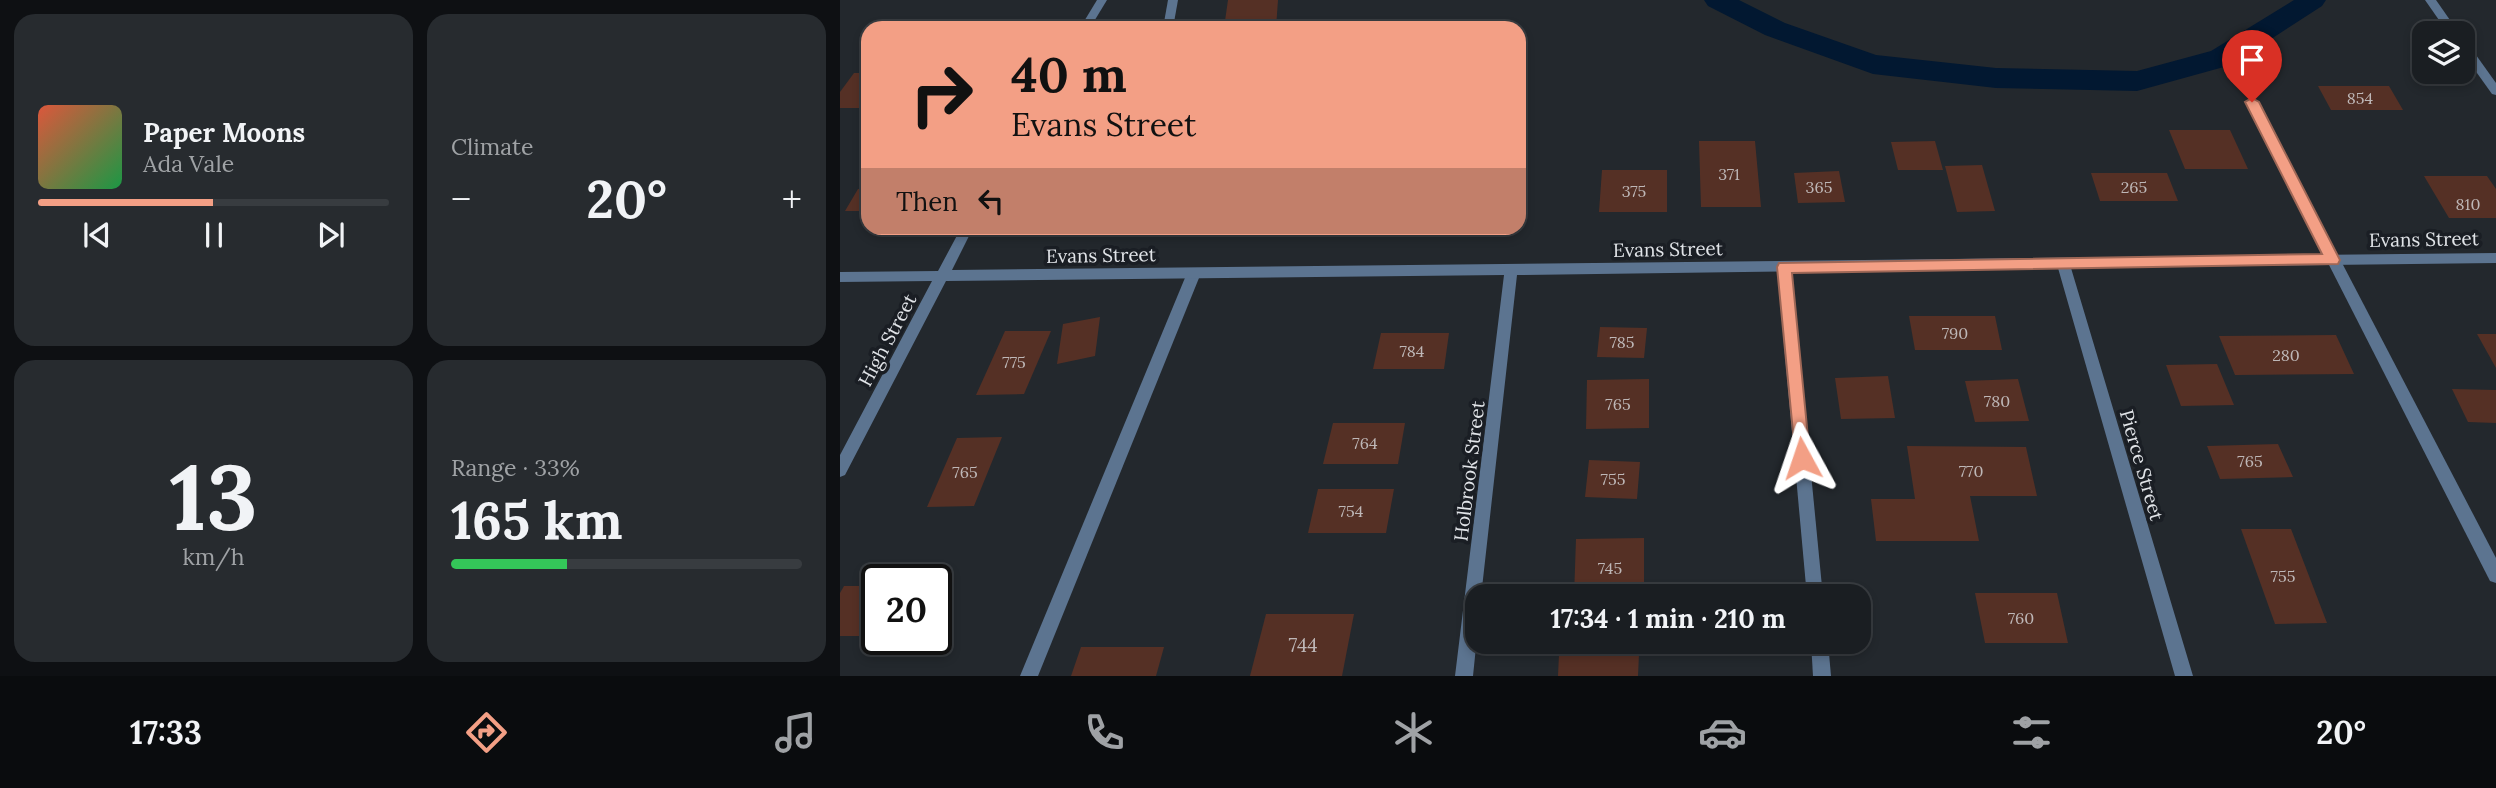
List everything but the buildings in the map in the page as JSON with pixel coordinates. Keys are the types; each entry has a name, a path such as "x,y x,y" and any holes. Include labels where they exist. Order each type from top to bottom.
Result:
{"street":[{"path":"1089,21 1102,0"},
{"path":"1169,21 1173,0"},
{"path":"2430,0 2445,21"},
{"path":"2475,62 2496,91"},
{"path":"2252,102 2496,575"},
{"name":"High Street","path":"840,470 963,235"},
{"name":"Evans Street","path":"840,277 2496,258"},
{"name":"Pierce Street","path":"2063,264 2184,676"},
{"path":"1784,267 1814,584"},
{"name":"Holbrook Street","path":"1464,676 1511,269"},
{"path":"1028,676 1194,273"},
{"path":"1820,654 1822,676"}],"waterway":[{"path":"1717,0 1775,29 1873,64 1996,78 2137,81 2221,58 2313,0"}],"route":[{"path":"1802,458 1784,267 2333,260 2252,102"}]}
